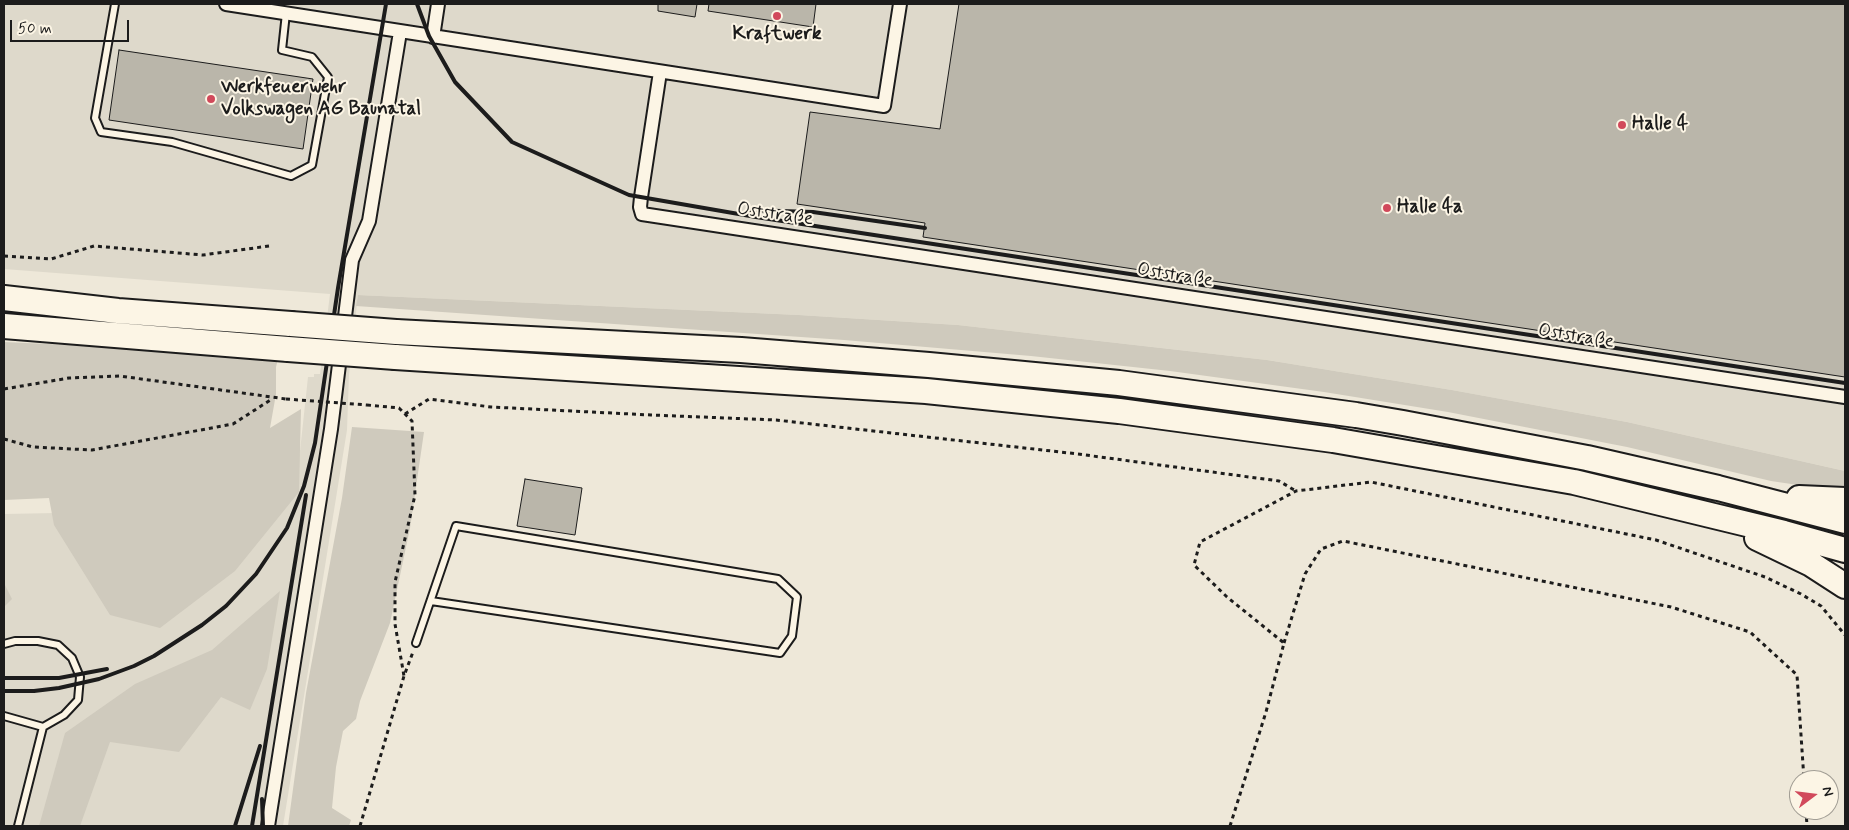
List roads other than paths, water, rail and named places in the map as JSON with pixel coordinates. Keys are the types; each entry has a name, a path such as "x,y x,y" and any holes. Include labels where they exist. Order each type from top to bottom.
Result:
{"highway":[{"path":"4,298 118,311 396,332 741,350 1119,383 1403,423 1587,458 1718,488 1845,521"},
{"path":"4,326 395,357 926,391 1118,411 1333,440 1574,482 1784,533 1845,550"},
{"path":"1718,488 1818,500 1845,500"},
{"path":"1693,511 1788,551 1845,586"}],"street":[{"path":"226,4 884,106 900,4"},
{"path":"433,37 438,4"},
{"path":"268,826 331,429 352,260 369,221 400,32"},
{"name":"Oststraße","path":"660,72 641,196 640,207 642,214 1845,397"}],"lane":[{"path":"114,4 95,118 101,132 172,142 291,176 312,165 328,77 312,57 282,50 286,13"},
{"path":"416,643 456,526 778,579 797,597 792,636 780,652 431,601"},
{"path":"4,644 15,641 38,641 58,645 72,658 80,677 78,700 64,715 43,727 4,716"},
{"path":"18,826 43,727"}],"railway":[{"path":"4,691 34,691 59,688 99,679 134,666 154,656 202,625 226,606 256,574 287,528 304,486 315,443 338,288 386,4"},
{"path":"417,4 429,36 455,82 512,142 629,195 756,217 1845,383"},
{"path":"748,210 813,212 925,228"},
{"path":"252,826 306,495"},
{"path":"4,678 59,678 107,669"},
{"path":"235,826 260,746"},
{"path":"262,799 263,826"}],"place":[{"name":"Kraftwerk","path":"777,16"},
{"name":"Werkfeuerwehr Volkswagen AG Baunatal","path":"211,99"},
{"name":"Halle 4","path":"1622,125"},
{"name":"Halle 4a","path":"1387,208"}]}
